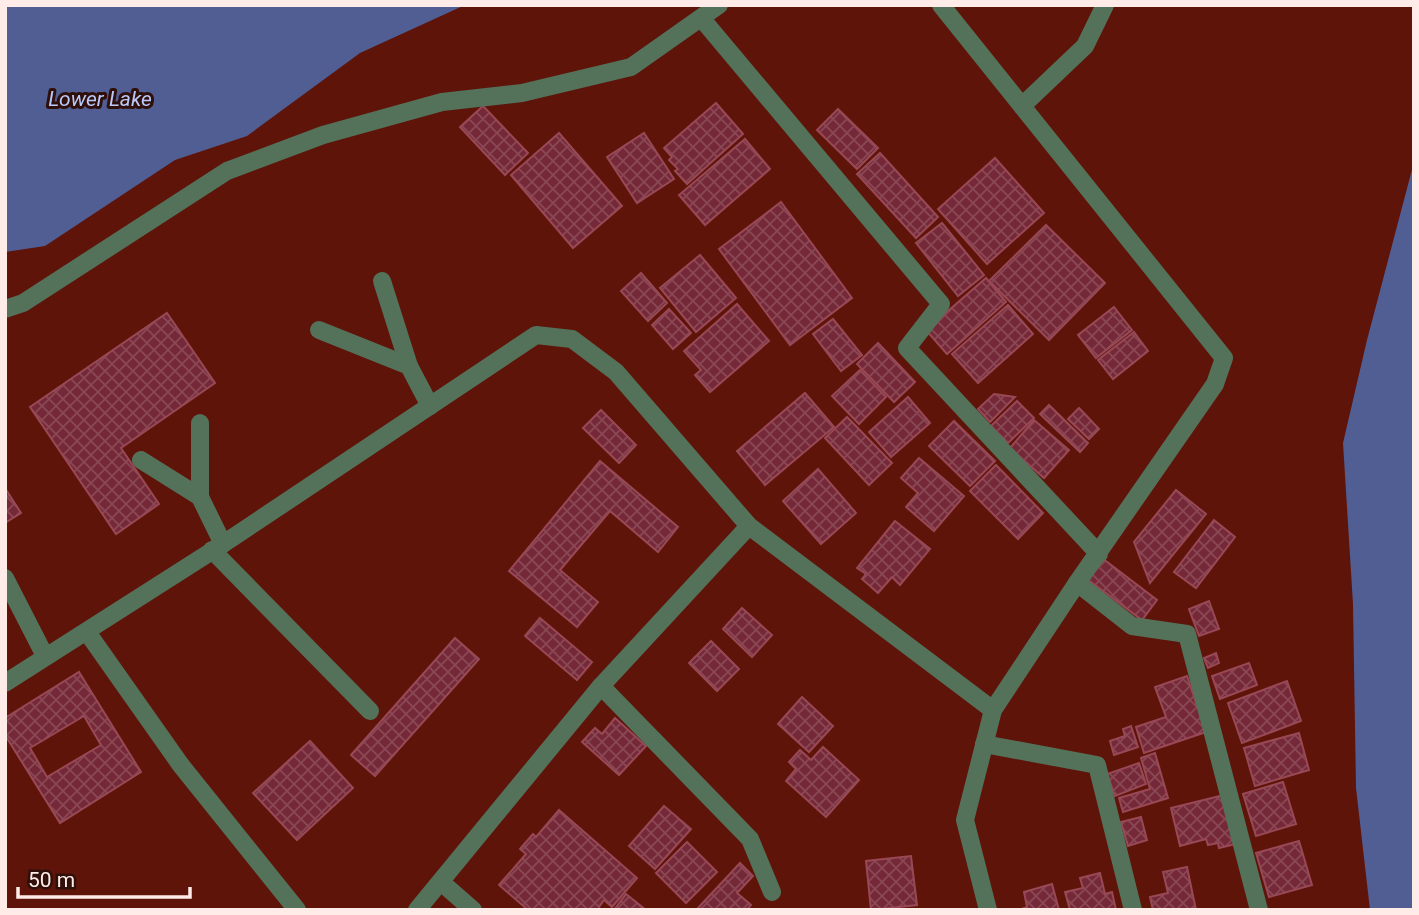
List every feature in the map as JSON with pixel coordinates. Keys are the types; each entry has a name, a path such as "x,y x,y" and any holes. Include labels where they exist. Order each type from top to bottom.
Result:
{"street":[{"path":"5,309 23,303 227,171 323,135 442,102 522,93 631,67 719,5"},
{"path":"941,5 1224,358 1215,384 993,710 965,820 988,910"},
{"path":"1022,106 1086,46 1105,5"},
{"path":"702,19 941,304 907,348 1098,554"},
{"path":"382,281 409,366 430,406"},
{"path":"319,330 409,366"},
{"path":"5,683 217,547 536,335 572,339 616,372 749,526 993,710"},
{"path":"200,423 200,497 217,547 369,711"},
{"path":"141,460 200,497"},
{"path":"417,910 601,686 749,526"},
{"path":"5,578 45,656"},
{"path":"1077,583 1132,626 1187,634 1259,910"},
{"path":"87,632 180,764 297,910"},
{"path":"601,686 750,839 772,892"},
{"path":"984,744 1097,765 1133,910"},
{"path":"441,881 474,910"}],"water":[{"name":"Lower Lake","path":"5,5 465,5 360,53 247,136 175,160 45,246 5,252"},
{"path":"1414,162 1414,910 1370,910 1356,788 1353,604 1343,443"}],"building":[{"path":"716,103 743,134 687,184 675,171 678,169 669,160 672,157 664,148"},
{"path":"483,106 528,153 505,175 460,127"},
{"path":"838,109 878,148 857,169 817,130"},
{"path":"559,133 622,206 573,248 511,175"},
{"path":"644,133 674,179 637,203 607,157"},
{"path":"745,139 770,169 705,225 679,195"},
{"path":"880,153 938,217 916,238 857,174"},
{"path":"995,158 1044,213 987,264 938,209"},
{"path":"781,202 852,298 790,345 719,249"},
{"path":"942,223 984,275 958,296 916,243"},
{"path":"1046,225 1105,283 1049,340 989,281"},
{"path":"700,255 736,298 696,332 660,288"},
{"path":"641,273 667,303 648,321 621,291"},
{"path":"986,278 1006,302 947,354 926,330"},
{"path":"737,304 769,341 710,392 695,375 701,370 684,351"},
{"path":"1008,305 1033,334 978,383 952,354"},
{"path":"1114,307 1132,330 1096,358 1078,335"},
{"path":"669,309 691,333 673,349 652,325"},
{"path":"167,313 215,383 121,448 159,504 116,534 30,407"},
{"path":"833,319 862,355 841,371 813,334"},
{"path":"1134,332 1148,351 1113,379 1098,360"},
{"path":"878,343 915,382 894,402 857,364"},
{"path":"860,370 886,397 859,424 832,396"},
{"path":"805,393 834,427 765,485 737,451"},
{"path":"994,394 1015,397 990,422 978,409"},
{"path":"908,397 930,423 891,457 869,432"},
{"path":"1017,401 1034,418 1008,443 991,426"},
{"path":"1049,405 1088,443 1080,452 1040,414"},
{"path":"1079,408 1099,429 1089,439 1068,419"},
{"path":"601,410 636,445 619,463 583,428"},
{"path":"847,417 892,463 869,485 825,438"},
{"path":"1034,420 1069,450 1044,478 1010,448"},
{"path":"954,421 995,461 970,486 929,446"},
{"path":"919,458 964,496 934,531 906,507 918,493 901,478"},
{"path":"600,461 678,527 658,552 610,511 560,570 598,602 577,627 509,571"},
{"path":"996,465 1043,513 1018,539 970,491"},
{"path":"818,469 856,513 821,544 783,501"},
{"path":"5,488 21,513 5,523"},
{"path":"1176,490 1206,514 1150,583 1134,542"},
{"path":"1214,520 1235,537 1196,588 1174,572"},
{"path":"895,521 930,549 900,585 892,577 878,593 862,579 866,574 857,568"},
{"path":"1102,558 1157,600 1142,620 1087,579"},
{"path":"1209,601 1219,629 1199,636 1189,609"},
{"path":"742,608 772,635 752,657 723,629"},
{"path":"540,618 592,662 577,680 525,636"},
{"path":"455,638 479,659 375,776 351,755"},
{"path":"711,641 739,669 717,691 689,663"},
{"path":"1216,653 1219,663 1208,668 1204,658"},
{"path":"1249,663 1257,685 1220,699 1212,676"},
{"path":"79,672 141,772 60,823 5,735 5,718","holes":["84,716 101,745 47,777 30,748"]},
{"path":"1187,676 1206,732 1144,753 1136,727 1166,717 1155,687"},
{"path":"1287,681 1301,721 1242,743 1228,703"},
{"path":"802,697 833,726 809,752 778,724"},
{"path":"615,718 646,746 619,775 582,742 595,728 602,734"},
{"path":"1131,726 1138,747 1114,755 1110,741 1125,736 1123,729"},
{"path":"1299,733 1309,770 1255,786 1244,748"},
{"path":"310,741 353,788 297,840 253,793"},
{"path":"823,747 859,780 826,817 786,781 796,769 789,762 800,750 811,760"},
{"path":"1155,753 1168,798 1123,812 1119,798 1150,789 1141,758"},
{"path":"1139,763 1146,784 1115,796 1107,774"},
{"path":"1283,782 1296,824 1256,836 1243,794"},
{"path":"1224,795 1236,844 1219,848 1218,843 1208,845 1206,839 1180,846 1171,808"},
{"path":"664,806 691,829 655,869 629,846"},
{"path":"559,810 637,878 612,907 604,900 600,910 528,910 499,885 526,854 520,849 533,834 536,837"},
{"path":"1141,817 1147,840 1128,846 1121,822"},
{"path":"1299,841 1312,885 1269,897 1256,853"},
{"path":"687,842 717,872 686,903 656,873"},
{"path":"911,856 917,905 871,910 866,861"},
{"path":"740,863 753,876 737,893 751,905 747,910 699,910 698,908"},
{"path":"1187,867 1196,910 1153,910 1150,897 1168,893 1163,872"},
{"path":"1100,873 1105,894 1112,892 1116,910 1070,910 1065,892 1083,888 1080,878"},
{"path":"1052,884 1059,910 1019,910 1027,907 1024,892"},
{"path":"626,894 646,910 614,910"}]}
